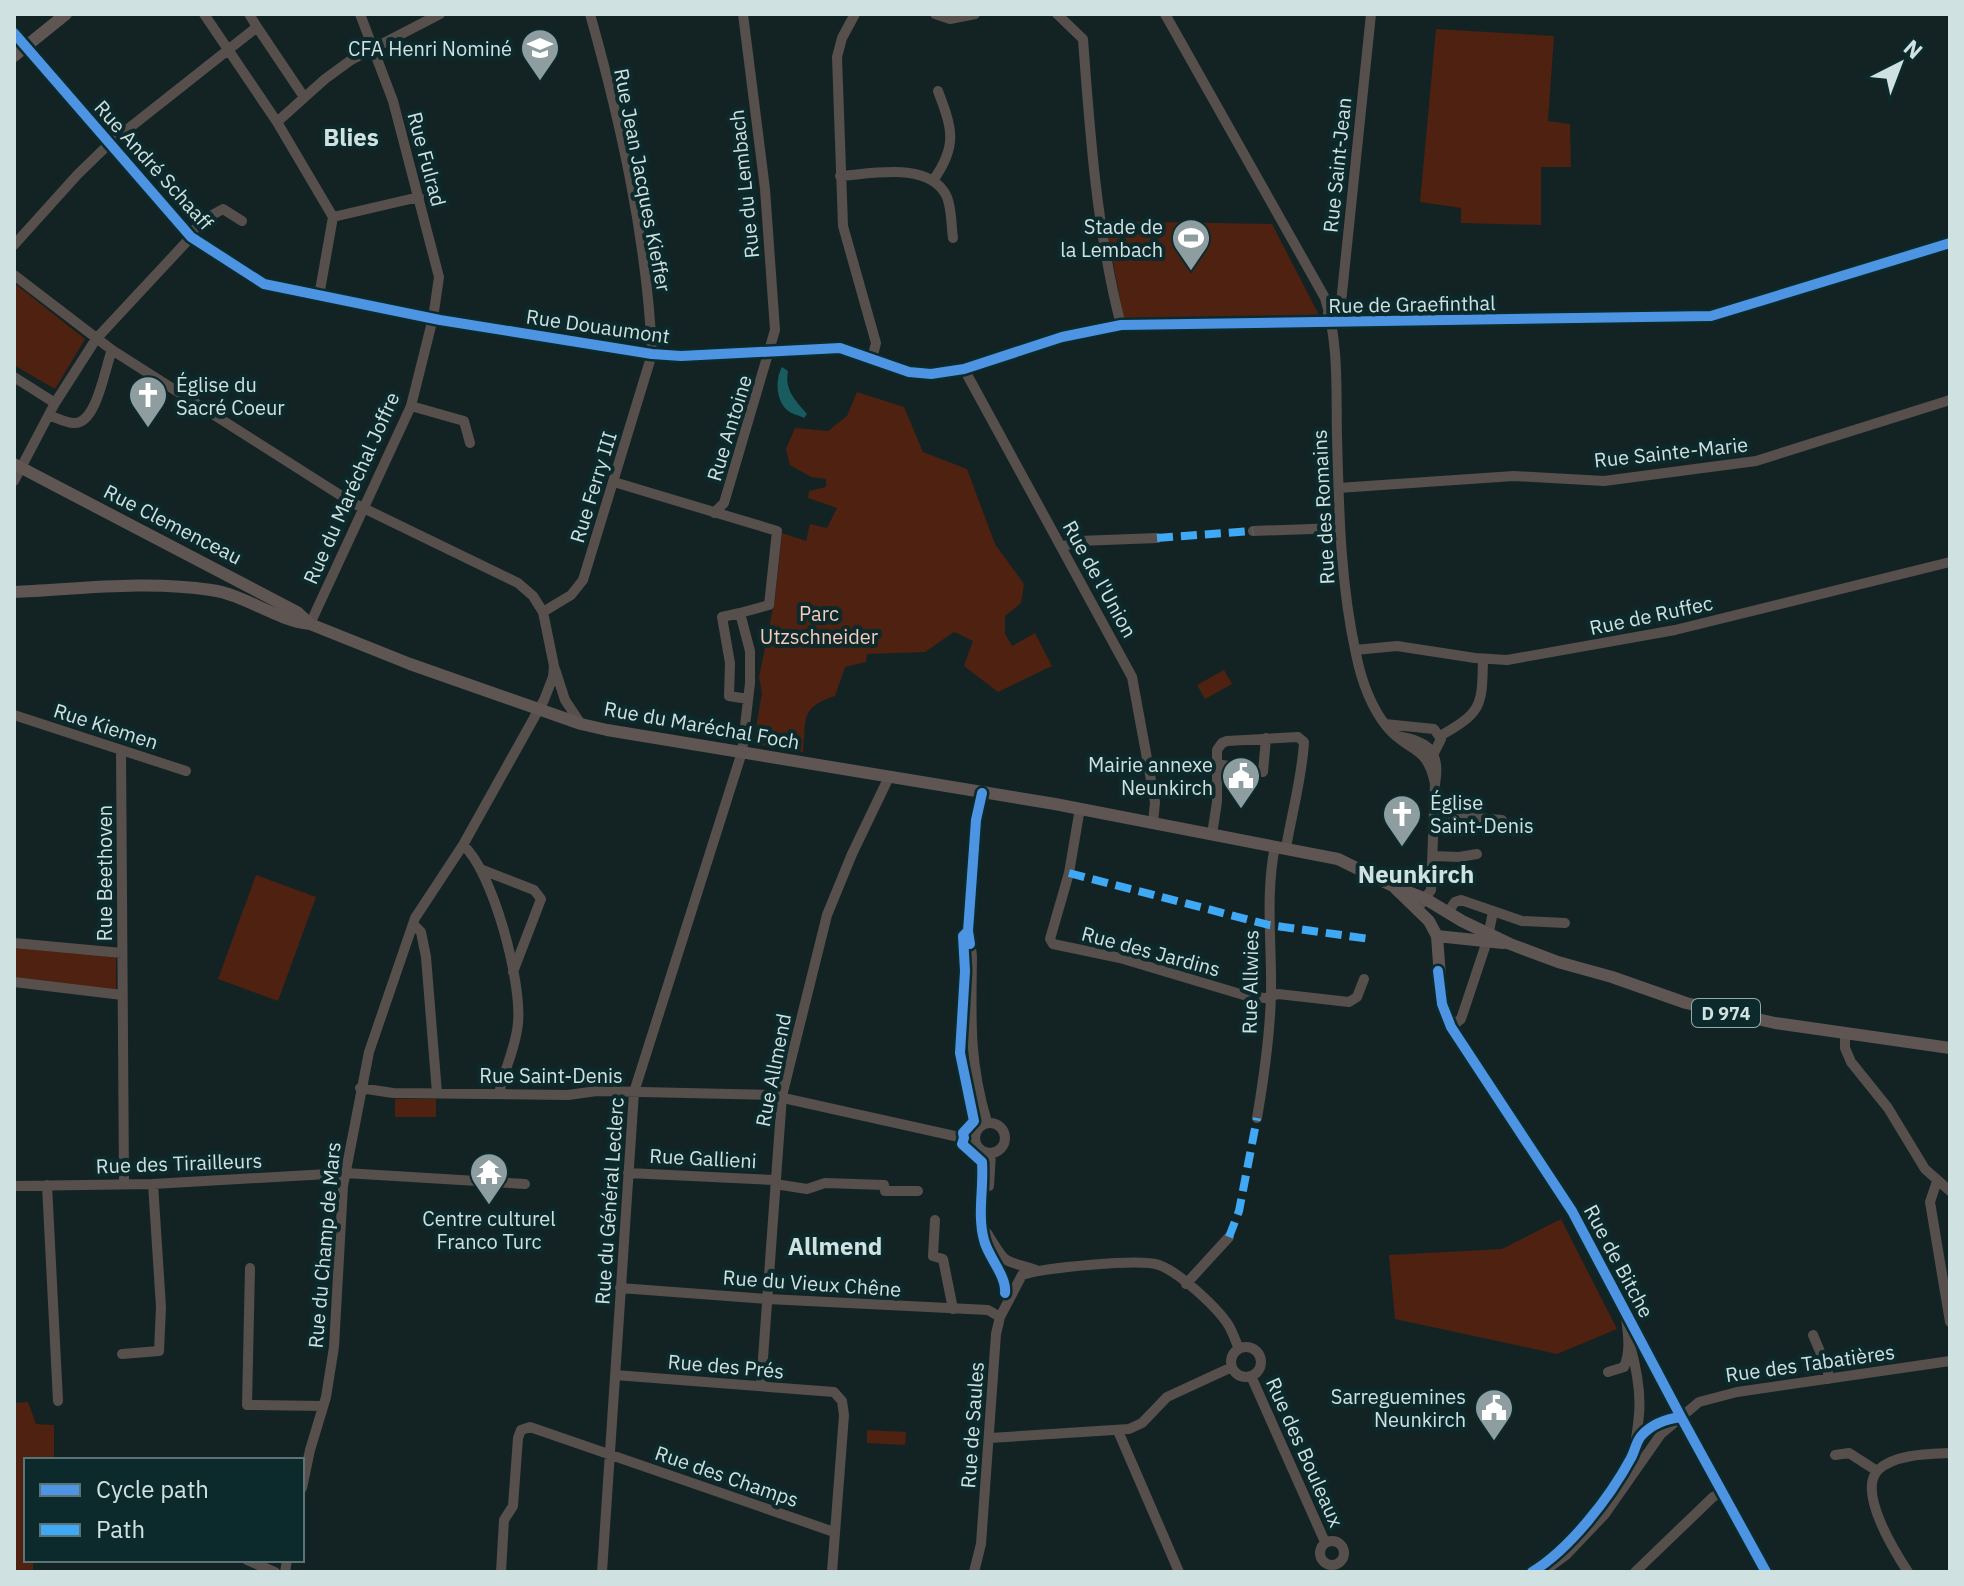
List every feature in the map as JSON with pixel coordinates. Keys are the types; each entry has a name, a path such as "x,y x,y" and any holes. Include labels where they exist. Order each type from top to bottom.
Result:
{"main road":[{"path":"14,56 66,14"},
{"name":"Rue Clemenceau","path":"18,466 239,580 256,597 297,612 310,624"},
{"path":"235,596 239,591 239,580"},
{"path":"14,592 178,586 256,597"},
{"name":"Rue du Maréchal Foch","path":"310,624 410,664 581,724 1080,808 1338,859 1393,886 1451,921"},
{"name":"Rue du Maréchal Foch","path":"1421,904 1437,936"},
{"path":"1437,936 1451,921"},
{"path":"1438,971 1451,921"},
{"name":"D 974","path":"1451,921 1487,936"},
{"name":"D 974","path":"1451,921 1558,962 1701,1007 1775,1023 1950,1048"},
{"name":"Rue de Bitche","path":"1437,936 1442,1004 1451,1027 1572,1211 1766,1572"}],"street":[{"path":"204,14 277,122 333,217 319,296"},
{"path":"249,14 304,97"},
{"name":"Rue Fulrad","path":"360,14 393,101 439,277 433,318"},
{"path":"277,122 325,79 373,47 440,14"},
{"name":"Rue Jean Jacques Kieffer","path":"590,14 618,125 637,224 652,354"},
{"name":"Rue du Lembach","path":"743,14 765,189 775,330 771,350"},
{"path":"855,14 842,38 837,57 840,176 843,226 876,343 872,359"},
{"path":"935,14 950,19 975,14"},
{"path":"1057,14 1083,39 1088,111 1109,279 1121,325"},
{"name":"Rue des Romains","path":"1165,14 1325,298 1335,343 1341,567 1355,650 1364,682 1385,724 1424,756 1431,765 1435,784"},
{"name":"Rue Saint-Jean","path":"1330,318 1341,303 1371,14"},
{"path":"14,245 109,144 257,27"},
{"name":"Rue André Schaaff","path":"14,33 190,236 264,284 319,296"},
{"path":"934,179 952,143 951,125 938,91"},
{"path":"840,176 895,173 920,174 934,179 947,196 953,238"},
{"path":"333,217 419,197"},
{"name":"Rue André Schaaff","path":"190,236 205,219 223,209 242,221"},
{"path":"14,481 18,466 96,339 190,236"},
{"name":"Rue de Graefinthal","path":"872,359 909,372 931,374 964,369 1062,337 1121,325 1330,318 1711,316 1950,243"},
{"path":"14,275 112,350 363,509 518,583 533,596 543,612 554,666 565,700 581,724"},
{"name":"Rue Douaumont","path":"319,296 652,354 681,356 840,348 872,359"},
{"name":"Rue du Maréchal Joffre","path":"310,624 411,406 433,318"},
{"path":"49,415 73,423 81,422 89,414 103,384 112,350"},
{"name":"Rue Antoine","path":"714,513 724,503 771,350"},
{"name":"Rue Ferry III","path":"543,612 571,595 583,580 652,354"},
{"name":"Rue de l'Union","path":"964,369 1136,685 1155,802 1153,823"},
{"path":"14,377 55,403"},
{"name":"Rue Sainte-Marie","path":"1338,488 1514,476 1604,481 1756,461 1950,400"},
{"path":"411,406 464,421 470,443"},
{"path":"614,482 777,531 769,605 722,617 730,663 729,696 748,699"},
{"path":"1253,531 1339,528"},
{"path":"1062,547 1079,541 1157,538"},
{"name":"Rue de Ruffec","path":"1355,650 1397,646 1507,660 1675,630 1950,562"},
{"name":"Rue du Général Leclerc","path":"602,1572 634,1092 742,752 750,651 740,613"},
{"path":"1440,736 1462,724 1482,700 1483,659"},
{"name":"Rue du Champ de Mars","path":"304,1480 334,1347 345,1173 369,1052 413,924 463,845 539,709 550,685 554,666"},
{"name":"Rue Kiemen","path":"14,715 186,771"},
{"path":"1385,724 1434,729 1441,743 1434,753"},
{"name":"Rue des Romains","path":"1397,736 1426,745 1434,753 1437,765 1431,890 1421,904"},
{"name":"Rue Allwies","path":"1257,1118 1267,1054 1271,996 1268,894 1302,776 1304,742 1298,737 1266,738"},
{"path":"1212,834 1217,802 1217,764 1217,750 1222,743 1266,738 1263,772 1217,764"},
{"name":"Rue Beethoven","path":"121,750 124,1183"},
{"name":"Rue Allmend","path":"761,1386 782,1096 827,915 889,777"},
{"path":"982,793 976,820 968,931 972,952 971,1044 979,1095 987,1122"},
{"name":"Rue des Jardins","path":"1080,808 1069,873 1050,939 1053,944 1120,958 1247,996 1265,998 1278,994 1349,1002 1357,997 1364,979"},
{"path":"1435,815 1502,820"},
{"path":"463,845 474,854 488,883 513,972 519,1019 516,1041 499,1094"},
{"path":"1433,856 1477,854"},
{"path":"480,869 534,890 541,899 513,972"},
{"path":"1451,921 1458,900 1522,921 1565,923"},
{"path":"1451,1027 1461,1019 1493,912"},
{"path":"413,924 421,932 426,957 437,1093"},
{"path":"968,931 963,936 965,971 960,1053 974,1121 963,1133 962,1144 982,1165 983,1237 1003,1278 1005,1293"},
{"path":"14,943 122,953"},
{"path":"14,982 122,995"},
{"path":"1845,1034 1845,1048 1851,1062 1888,1108 1925,1169 1950,1191"},
{"name":"Rue Saint-Denis","path":"360,1088 393,1093 568,1095 597,1091 782,1096 976,1143"},
{"path":"987,1122 999,1125 1006,1136 1004,1146 991,1153 982,1150 976,1143 978,1128 987,1122"},
{"path":"991,1153 988,1247 995,1260 1016,1282"},
{"name":"Rue des Tirailleurs","path":"14,1186 153,1184 345,1173 525,1184"},
{"name":"Rue Gallieni","path":"628,1173 775,1182 807,1189 825,1183 884,1185 885,1191 918,1191"},
{"path":"1937,1181 1930,1202 1950,1322"},
{"path":"122,1354 159,1351 161,1307 153,1184"},
{"path":"47,1185 58,1401"},
{"path":"935,1220 933,1256 943,1259 953,1309"},
{"path":"987,1233 1006,1261 1036,1270 1155,1263 1172,1271 1228,1325 1239,1349"},
{"path":"1186,1284 1229,1237"},
{"path":"1014,1265 1016,1282"},
{"path":"250,1268 247,1405 323,1406"},
{"path":"1016,1282 1022,1275 1036,1270"},
{"name":"Rue de Saules","path":"974,1572 981,1544 996,1334 1016,1282"},
{"name":"Rue du Vieux Chêne","path":"620,1288 988,1310 1000,1317"},
{"path":"1625,1311 1630,1345 1640,1379 1640,1417 1629,1479"},
{"path":"1813,1335 1829,1379"},
{"path":"1608,1372 1624,1367 1630,1345"},
{"path":"1250,1348 1259,1356 1259,1369 1251,1376 1238,1375 1232,1367 1232,1358 1239,1349 1250,1348"},
{"name":"Rue des Tabatières","path":"1543,1572 1566,1555 1604,1516 1661,1434 1699,1402 1718,1395 1950,1361"},
{"path":"990,1438 1129,1429 1142,1423 1167,1397 1232,1367"},
{"name":"Rue des Prés","path":"615,1375 834,1392 842,1401 844,1415 834,1532"},
{"name":"Rue des Bouleaux","path":"1251,1376 1325,1542"},
{"name":"Rue des Champs","path":"501,1572 504,1520 513,1506 518,1438 521,1430 530,1427 834,1532"},
{"path":"1118,1431 1179,1572"},
{"path":"1835,1455 1849,1453 1877,1471"},
{"path":"1908,1572 1880,1527 1872,1482 1877,1471 1890,1462 1950,1453"},
{"path":"1635,1572 1713,1497 1722,1492"},
{"path":"832,1572 834,1532"},
{"name":"Rue des Bouleaux","path":"1336,1540 1344,1548 1339,1568 1321,1558 1321,1548 1325,1542 1336,1540"},
{"path":"252,1562 275,1572"}],"green space":[{"path":"1436,29 1554,36 1548,121 1570,124 1571,167 1541,167 1541,225 1461,223 1461,208 1420,202"},
{"name":"Stade de la Lembach","path":"1105,221 1272,224 1320,317 1124,319"},
{"path":"14,283 85,339 55,389 14,365"},
{"name":"Parc Utzschneider","path":"857,392 904,407 923,452 967,469 995,544 1024,584 1021,603 1005,616 1005,634 1012,646 1035,633 1052,666 998,692 964,666 973,641 954,632 925,652 867,654 866,662 845,667 835,696 810,710 805,723 803,752 753,744 762,693 759,677 775,598 782,533 806,541 810,524 827,528 837,508 808,498 809,491 826,487 826,479 811,477 790,465 786,449 795,428 828,431 847,416"},
{"path":"1224,670 1232,684 1205,699 1197,685"},
{"path":"256,875 316,897 278,1001 218,979"},
{"path":"14,946 116,955 116,992 14,983"},
{"path":"395,1099 436,1099 436,1117 395,1117"},
{"path":"1561,1219 1617,1329 1557,1354 1395,1319 1389,1255 1502,1249"},
{"path":"28,1402 36,1424 54,1425 54,1458 24,1458 24,1562 33,1562 33,1572 14,1572 14,1403"},
{"path":"867,1430 906,1432 905,1445 867,1443"}],"water":[{"path":"782,367 788,371 792,395 807,414 804,418 783,406 778,383"}],"marked path":[{"path":"1157,538 1253,531"},
{"path":"1069,873 1269,925 1370,939"},
{"path":"1229,1237 1239,1211 1257,1118"}],"cycle path":[{"path":"14,33 191,237 264,284 440,320 652,354 681,356 840,348 909,372 931,374 964,369 1062,337 1121,325 1711,316 1950,243"},
{"path":"970,944 968,931 976,820 982,793"},
{"path":"968,931 963,936 965,971 960,1053 974,1121 963,1133 962,1144 982,1162 982,1230 986,1246 1003,1280 1005,1293"},
{"path":"1438,971 1442,1004 1451,1027 1572,1211 1766,1572"},
{"path":"1532,1572 1561,1550 1588,1521 1622,1473 1642,1435 1660,1423 1681,1417"}],"place":[{"name":"CFA Henri Nominé","path":"540,82"},
{"name":"Stade de la Lembach","path":"1191,272"},
{"name":"Église du Sacré Coeur","path":"148,429"},
{"name":"Mairie annexe Neunkirch","path":"1241,810"},
{"name":"Église Saint-Denis","path":"1402,848"},
{"name":"Centre culturel Franco Turc","path":"489,1206"},
{"name":"Sarreguemines Neunkirch","path":"1494,1442"}],"district":[{"name":"Blies","path":"351,137"},
{"name":"Neunkirch","path":"1416,874"},
{"name":"Allmend","path":"835,1246"}]}
